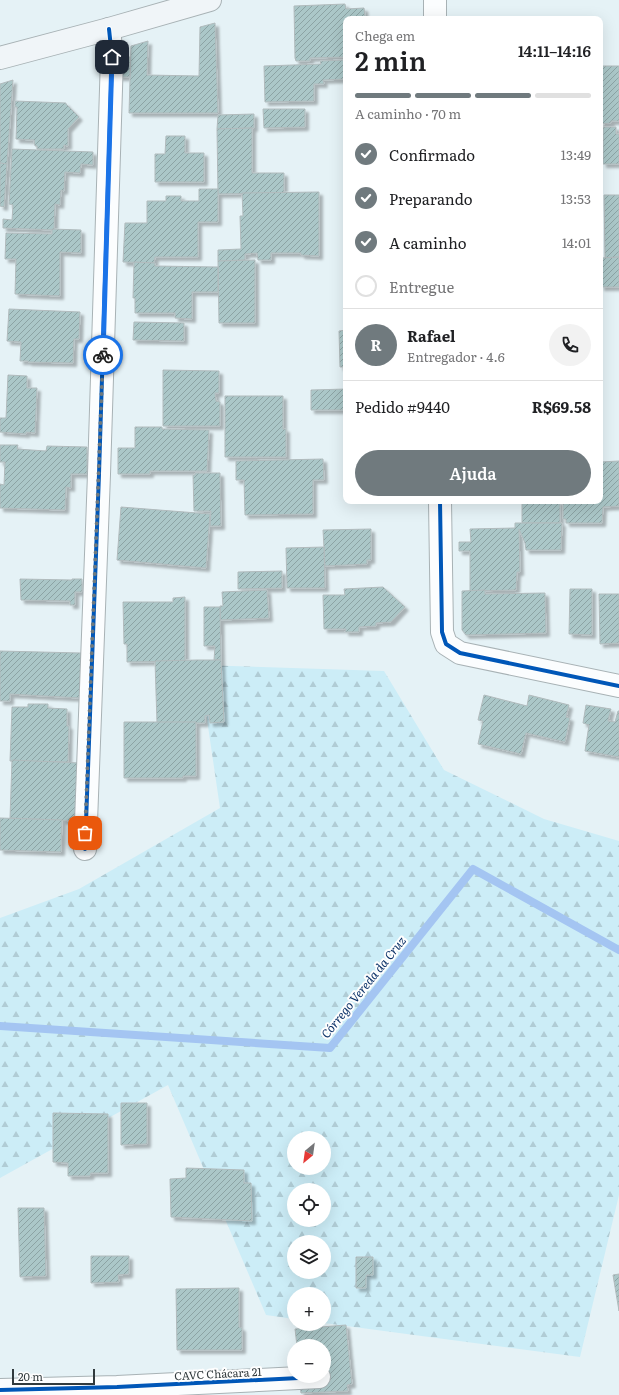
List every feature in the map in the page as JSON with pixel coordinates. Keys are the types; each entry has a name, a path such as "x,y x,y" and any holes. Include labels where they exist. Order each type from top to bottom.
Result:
{"street":[{"path":"0,58 210,0"},
{"path":"435,0 435,16"},
{"path":"85,849 112,57 109,29"},
{"path":"440,504 442,632 446,644 460,652 619,686"},
{"name":"CAVC Chácara 21","path":"0,1390 117,1391 287,1379"}],"green space":[{"path":"199,665 384,671 444,770 544,819 619,841 619,1195 580,1357 331,1324 331,1287 287,1287 287,1318 266,1315 168,1085 0,1178 0,918 79,889 220,808"}],"building":[{"path":"345,4 346,9 364,8 365,16 343,16 343,57 310,58 310,61 296,61 294,6"},
{"path":"215,23 218,113 129,113 131,46 148,41 147,75 199,76 200,27"},
{"path":"116,57 130,57 130,77 119,77"},
{"path":"343,60 343,79 323,80 324,84 314,84 314,101 265,102 264,66 321,64 320,61"},
{"path":"603,66 619,66 619,121 611,121 611,123 603,124"},
{"path":"13,80 7,164 0,163 0,84"},
{"path":"15,101 66,103 79,117 68,129 68,146 64,145 64,149 37,149 34,140 16,139 17,107 15,107"},
{"path":"263,109 305,109 305,127 264,128"},
{"path":"254,114 254,128 217,129 218,115"},
{"path":"603,127 616,127 616,134 619,134 619,164 603,164"},
{"path":"252,128 252,173 284,173 284,193 218,194 217,129"},
{"path":"166,136 185,136 185,153 204,153 204,182 155,182 155,154 165,154"},
{"path":"12,149 93,152 93,165 81,164 80,173 65,172 64,191 61,190 60,205 55,204 54,230 3,228 3,219 12,220 13,205 9,204"},
{"path":"0,163 7,164 4,207 0,206"},
{"path":"199,189 218,189 218,222 198,222 198,257 155,257 154,263 123,262 125,223 147,223 147,201 166,201 166,196 181,196 181,201 199,201"},
{"path":"319,192 319,256 301,255 301,253 271,253 271,260 258,260 257,253 245,254 245,260 218,261 218,250 241,249 240,216 243,216 242,193"},
{"path":"604,195 619,195 619,257 605,258"},
{"path":"52,229 81,230 81,253 60,252 60,296 15,294 16,259 5,259 6,233 52,234"},
{"path":"619,257 619,287 603,287 603,258"},
{"path":"255,260 255,323 219,323 218,261"},
{"path":"134,262 155,263 155,266 218,267 218,292 192,292 192,319 175,318 175,313 135,313 135,298 133,298"},
{"path":"9,309 80,312 79,339 74,339 73,363 20,361 21,342 7,341"},
{"path":"134,322 184,323 184,341 133,340"},
{"path":"343,330 343,367 340,367 339,331"},
{"path":"163,370 219,371 219,393 215,393 216,401 220,402 220,426 163,426"},
{"path":"8,375 27,376 27,388 37,388 35,433 26,432 26,434 0,432 0,418 6,418"},
{"path":"343,389 343,410 311,410 311,390"},
{"path":"225,396 283,396 283,429 286,429 286,457 225,457"},
{"path":"135,427 209,430 207,471 150,471 150,474 118,474 118,448 135,448"},
{"path":"0,445 18,445 17,449 46,451 47,446 87,447 87,474 71,474 71,488 66,487 65,510 0,508 0,484 4,485 5,462 0,462"},
{"path":"323,459 324,480 313,480 313,514 245,515 244,480 236,480 236,461"},
{"path":"619,461 619,506 603,507 602,523 566,523 566,519 563,519 563,504 603,504 603,462"},
{"path":"195,473 220,473 221,526 210,526 211,511 194,511 193,475 195,475"},
{"path":"522,504 560,504 560,523 522,523"},
{"path":"121,507 210,514 206,568 117,560"},
{"path":"515,523 562,523 561,550 526,550 525,543 519,529 520,572 517,572 516,590 470,591 470,551 459,551 459,542 471,542 470,529 515,528"},
{"path":"371,529 371,560 367,560 367,564 325,566 323,530"},
{"path":"324,547 325,588 287,588 286,548"},
{"path":"282,571 282,588 238,589 238,572"},
{"path":"20,579 82,579 82,592 75,592 75,605 70,605 70,601 21,600"},
{"path":"383,587 405,607 391,622 376,623 376,626 359,627 359,632 345,632 346,629 324,629 323,595 345,595 344,589"},
{"path":"570,589 592,589 592,635 569,634"},
{"path":"267,590 269,618 220,620 220,606 223,606 222,592"},
{"path":"485,590 485,594 545,593 546,633 466,635 462,630 462,591"},
{"path":"599,594 619,594 619,643 600,644"},
{"path":"185,597 185,661 127,662 127,644 124,644 123,602 173,602 173,598"},
{"path":"204,607 220,607 221,660 214,660 215,646 204,646"},
{"path":"0,651 81,653 80,698 10,694 10,701 0,701"},
{"path":"221,660 224,722 210,723 209,715 205,716 205,723 157,723 155,661"},
{"path":"484,695 527,706 529,695 569,705 566,717 570,718 565,742 526,733 521,754 478,744 483,721 478,720"},
{"path":"28,704 48,704 48,708 67,709 67,726 69,726 68,762 10,761 12,707 28,707"},
{"path":"586,705 611,709 608,721 615,722 619,711 619,757 585,751 589,725 583,723"},
{"path":"124,722 196,722 196,776 183,776 183,778 124,778"},
{"path":"12,760 80,763 78,821 10,818"},
{"path":"0,818 62,820 61,852 0,850"},
{"path":"121,1103 147,1103 147,1144 121,1145"},
{"path":"53,1113 108,1114 108,1173 91,1173 90,1176 68,1176 68,1163 53,1162"},
{"path":"186,1168 244,1170 244,1183 251,1183 252,1221 171,1217 170,1179 186,1178"},
{"path":"18,1208 44,1208 46,1276 20,1277"},
{"path":"91,1256 129,1256 129,1274 118,1275 119,1282 91,1283"},
{"path":"356,1257 373,1257 373,1275 367,1275 366,1288 356,1288"},
{"path":"619,1274 619,1311 613,1275"},
{"path":"239,1288 239,1327 242,1328 242,1350 177,1350 176,1289"},
{"path":"346,1325 352,1384 347,1385 348,1391 301,1393 300,1383 331,1383 331,1339 296,1339 295,1331 331,1331 331,1326"}],"waterway":[{"name":"Córrego Vereda da Cruz","path":"0,1026 330,1048 473,869 619,950"}],"cycle path":[{"path":"85,849 99,474 112,57 109,29"},
{"path":"440,504 442,632 446,644 460,653 619,686"},
{"path":"0,1390 117,1387 287,1379"}],"way so far":[{"path":"85,833 103,355"}],"route":[{"path":"103,355 112,57"}]}
